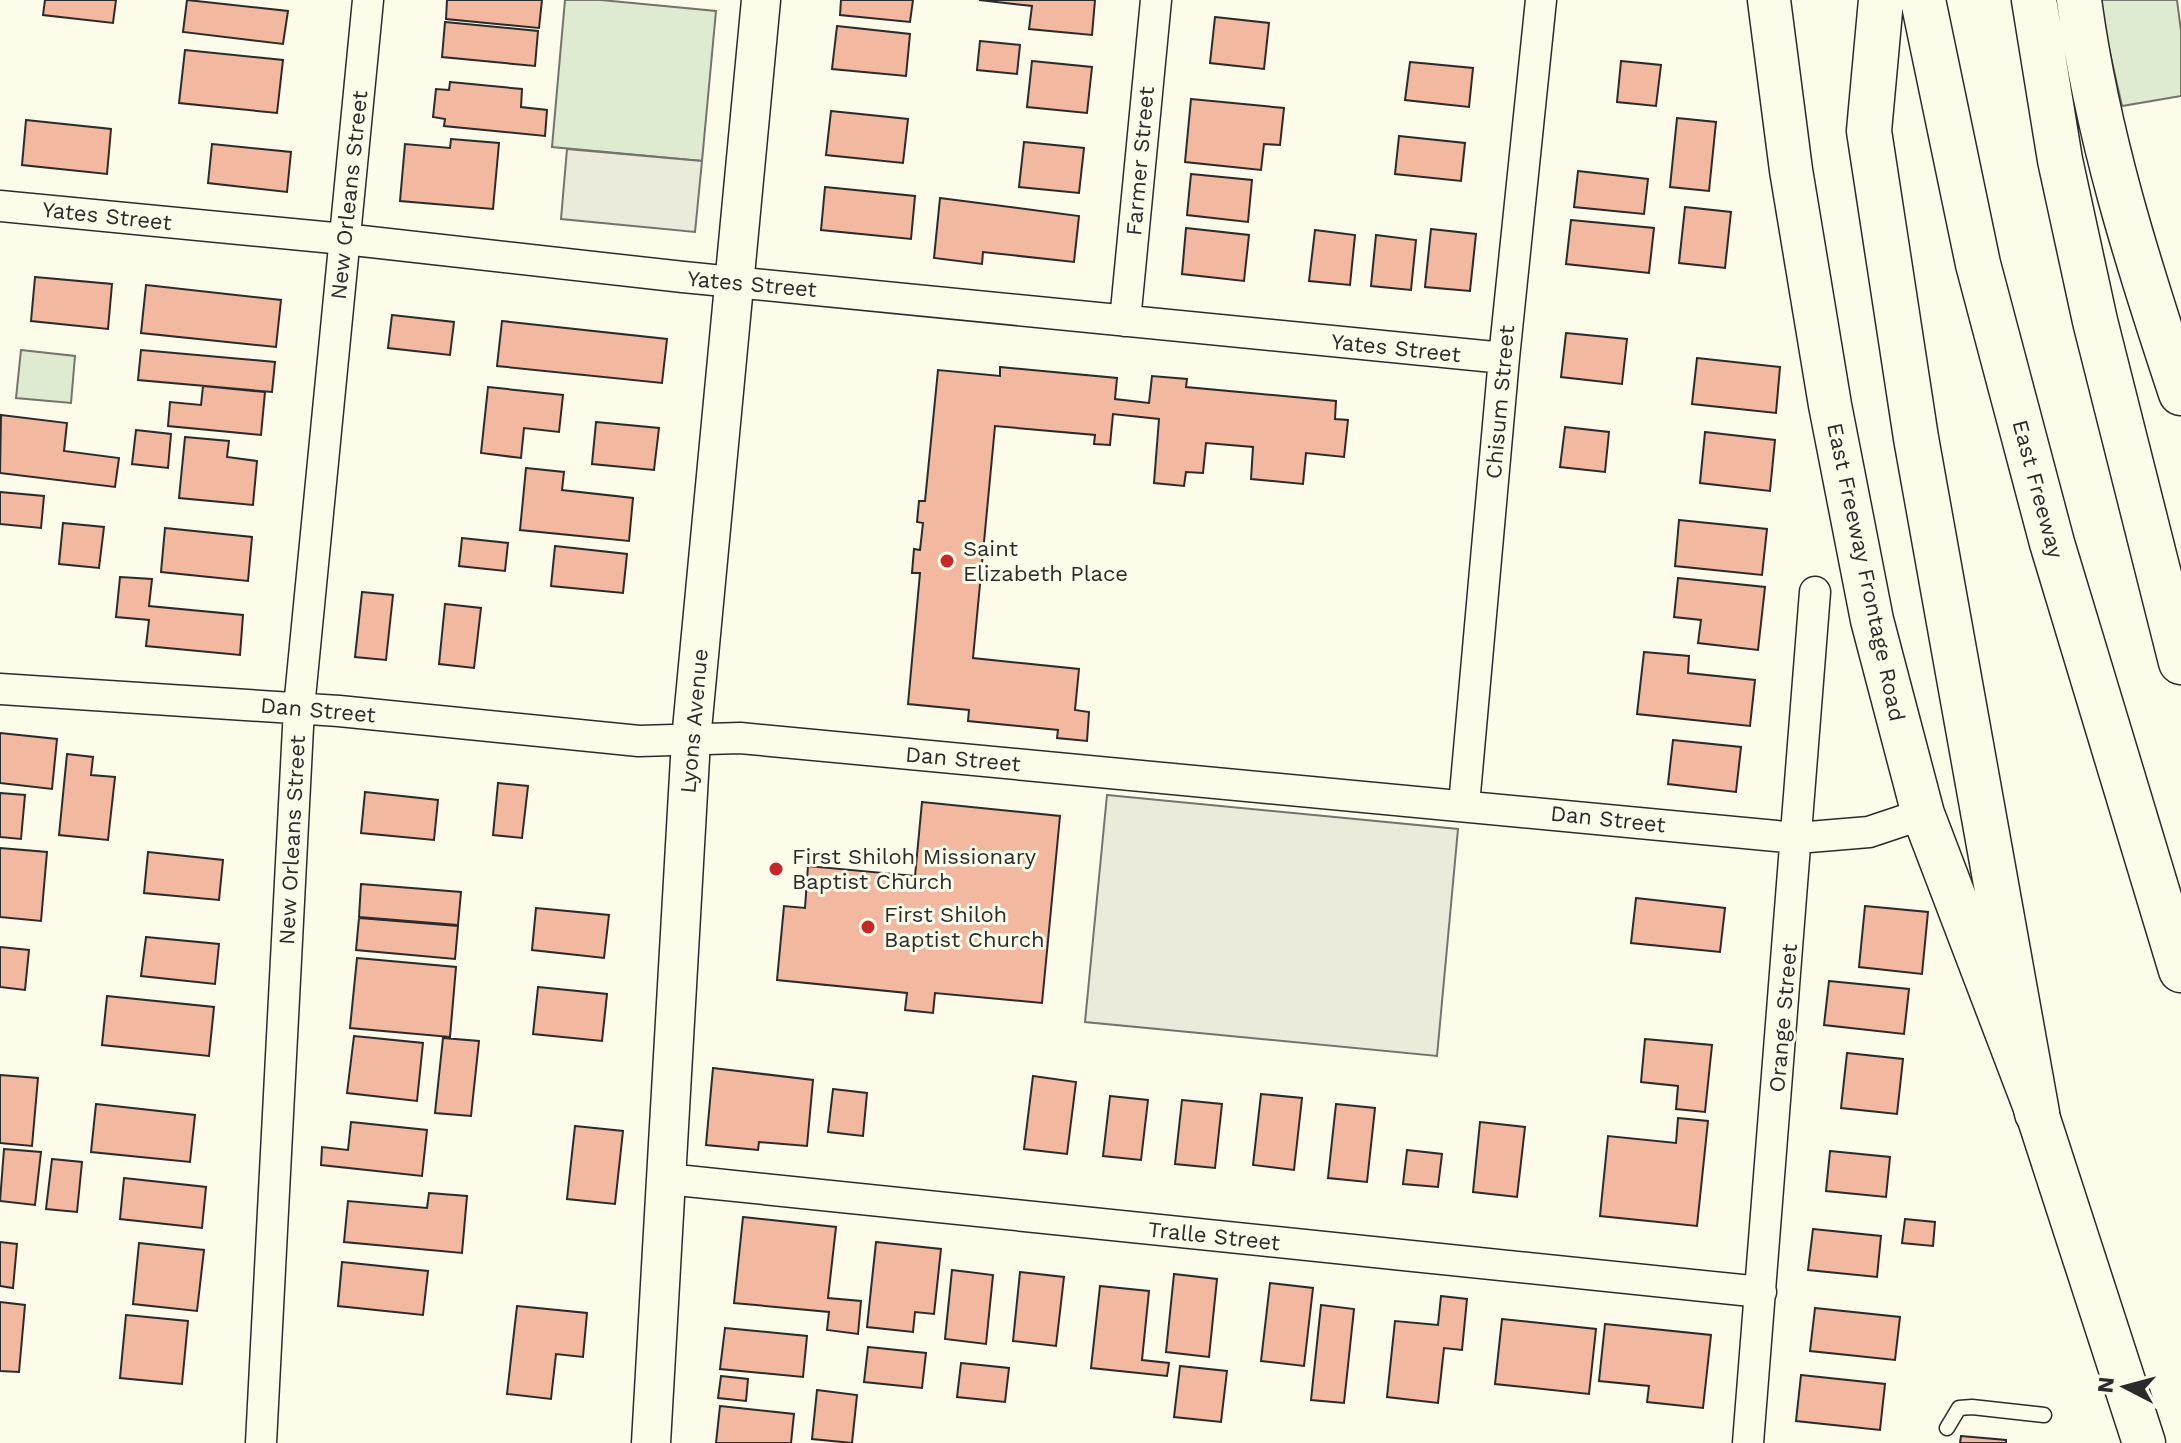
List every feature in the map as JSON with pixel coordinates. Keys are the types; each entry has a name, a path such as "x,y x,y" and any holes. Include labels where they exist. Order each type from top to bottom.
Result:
{"highway":[{"path":"1881,0 1869,131 1916,438 2037,1113"},
{"name":"East Freeway","path":"1923,0 1978,264 2052,543 2181,970"},
{"path":"2034,0 2060,160 2095,321 2181,662"},
{"path":"2079,0 2106,151 2139,268 2181,393"}],"main road":[{"name":"East Freeway Frontage Road","path":"1769,0 1791,170 1830,405 1872,620 1923,814 2037,1113 2144,1443"}],"street":[{"name":"New Orleans Street","path":"261,1443 299,708 368,0"},
{"name":"Lyons Avenue","path":"651,1443 691,740 761,0"},
{"name":"Farmer Street","path":"1125,321 1156,0"},
{"name":"Chisum Street","path":"1464,805 1504,358 1541,0"},
{"name":"Yates Street","path":"0,206 1504,358"},
{"name":"Orange Street","path":"1748,1443 1815,592"},
{"name":"Dan Street","path":"0,689 299,708 639,741 754,740 1797,838 1869,832 1923,814"},
{"name":"Tralle Street","path":"667,1179 1761,1292"}],"lane":[{"path":"1947,1428 1959,1408 2044,1415"}],"green space":[{"path":"565,0 601,0 716,11 702,161 552,147"},
{"path":"2098,0 2177,0 2181,31 2181,96 2122,106"},
{"path":"21,350 75,356 71,403 16,398"}],"shaded area":[{"path":"567,149 702,161 695,232 561,219"},
{"path":"1107,795 1458,829 1437,1056 1085,1022"}],"building":[{"path":"45,0 116,0 113,23 43,15"},
{"path":"187,0 288,11 283,44 183,32"},
{"path":"447,0 542,0 539,28 446,19"},
{"path":"841,0 913,0 910,22 840,15"},
{"path":"979,0 1095,0 1092,35 1029,29 1032,6"},
{"path":"1215,17 1269,23 1264,69 1210,63"},
{"path":"445,22 538,31 535,66 442,57"},
{"path":"837,26 910,34 906,76 832,69"},
{"path":"980,41 1020,45 1017,74 977,70"},
{"path":"185,50 283,60 277,113 179,103"},
{"path":"1032,61 1092,67 1087,113 1027,107"},
{"path":"1621,61 1661,65 1656,106 1617,102"},
{"path":"1410,62 1473,68 1469,107 1405,100"},
{"path":"450,82 522,89 521,107 547,110 545,136 444,126 445,119 433,117 436,89 449,90"},
{"path":"1191,99 1284,108 1280,145 1264,144 1261,170 1185,162"},
{"path":"831,111 908,119 903,163 826,155"},
{"path":"1677,118 1716,122 1709,191 1670,187"},
{"path":"26,120 111,129 107,174 22,165"},
{"path":"1399,136 1465,143 1461,181 1395,174"},
{"path":"451,139 499,143 493,209 400,201 405,144 450,148"},
{"path":"1024,142 1084,148 1079,193 1019,187"},
{"path":"212,144 291,152 287,192 208,183"},
{"path":"1578,171 1648,179 1644,214 1574,207"},
{"path":"1191,174 1252,180 1248,222 1187,215"},
{"path":"825,187 915,196 911,239 821,230"},
{"path":"940,198 1079,216 1074,262 983,252 982,264 934,258"},
{"path":"1685,207 1731,212 1725,268 1679,263"},
{"path":"1571,220 1654,228 1649,273 1566,264"},
{"path":"1186,228 1249,235 1244,281 1182,274"},
{"path":"1431,229 1476,234 1470,291 1425,287"},
{"path":"1315,230 1355,235 1350,285 1309,281"},
{"path":"1376,235 1416,240 1411,290 1371,286"},
{"path":"35,277 112,284 108,329 31,321"},
{"path":"146,285 281,300 276,347 141,333"},
{"path":"392,315 454,322 450,355 388,348"},
{"path":"502,321 667,339 662,383 497,366"},
{"path":"1566,333 1627,339 1622,384 1561,377"},
{"path":"141,350 275,362 272,392 138,380"},
{"path":"1697,358 1780,367 1776,413 1692,404"},
{"name":"Saint Elizabeth Place","path":"1000,367 1117,378 1115,399 1149,403 1152,376 1187,379 1186,387 1336,401 1335,419 1348,420 1344,457 1306,453 1303,484 1251,479 1253,447 1206,443 1203,473 1186,472 1184,486 1154,483 1159,419 1113,414 1110,445 1094,444 1095,435 995,426 973,658 1079,669 1075,710 1089,712 1087,741 1057,738 1058,730 968,721 969,710 908,704 920,573 912,573 914,549 920,550 923,523 917,522 919,501 925,501 938,370 1000,376"},
{"path":"203,386 265,392 261,435 168,426 170,402 201,405"},
{"path":"488,387 563,395 559,432 524,428 521,458 481,453"},
{"path":"1,415 67,423 64,451 119,458 115,487 0,473"},
{"path":"596,422 659,428 654,470 592,464"},
{"path":"1565,427 1609,432 1605,472 1560,467"},
{"path":"136,430 171,434 168,468 132,464"},
{"path":"1705,432 1775,440 1770,491 1700,483"},
{"path":"185,437 229,441 227,457 257,461 253,505 179,498"},
{"path":"526,468 564,472 562,490 633,498 629,541 520,530"},
{"path":"0,492 44,496 41,528 0,524"},
{"path":"1679,520 1767,529 1762,575 1675,566"},
{"path":"63,523 104,527 99,568 59,564"},
{"path":"165,528 252,537 248,581 161,572"},
{"path":"462,538 508,543 505,571 459,566"},
{"path":"555,546 627,554 623,593 551,586"},
{"path":"120,577 152,579 149,606 243,615 240,655 146,646 149,620 116,617"},
{"path":"1678,578 1765,587 1758,650 1698,643 1701,620 1674,617"},
{"path":"362,592 393,595 386,660 355,657"},
{"path":"445,604 481,608 474,668 439,664"},
{"path":"1644,652 1689,656 1688,673 1755,680 1750,726 1637,714"},
{"path":"0,733 57,739 52,789 0,783"},
{"path":"1673,740 1741,747 1736,792 1668,784"},
{"path":"67,754 93,757 91,775 115,777 108,840 59,835"},
{"path":"498,783 528,786 522,838 493,835"},
{"path":"365,792 438,800 434,840 361,833"},
{"path":"0,793 25,795 21,839 0,837"},
{"path":"922,802 1060,816 1042,1003 935,993 933,1013 905,1010 907,993 777,980 784,906 805,908 808,866 915,876"},
{"path":"0,848 47,852 41,921 0,917"},
{"path":"148,852 223,860 219,900 144,893"},
{"path":"361,884 461,892 458,925 359,917"},
{"path":"1636,898 1725,908 1720,952 1631,943"},
{"path":"1865,906 1928,912 1922,974 1859,967"},
{"path":"536,908 609,915 604,958 532,950"},
{"path":"359,918 458,926 455,959 356,950"},
{"path":"146,937 219,944 215,984 141,976"},
{"path":"0,947 29,950 25,990 0,987"},
{"path":"357,958 456,967 450,1037 350,1028"},
{"path":"1829,981 1909,989 1904,1034 1824,1025"},
{"path":"538,987 607,994 602,1041 533,1034"},
{"path":"107,996 214,1007 209,1056 102,1045"},
{"path":"354,1036 423,1043 417,1101 347,1093"},
{"path":"443,1038 479,1041 471,1116 435,1113"},
{"path":"1645,1039 1712,1045 1705,1112 1676,1109 1678,1086 1641,1082"},
{"path":"1847,1053 1903,1059 1897,1114 1841,1108"},
{"path":"713,1068 813,1080 807,1146 759,1142 758,1150 706,1145"},
{"path":"0,1075 38,1078 32,1146 0,1143"},
{"path":"1033,1076 1076,1082 1067,1154 1024,1149"},
{"path":"833,1089 867,1093 863,1136 828,1132"},
{"path":"1261,1094 1302,1098 1294,1170 1253,1165"},
{"path":"1110,1096 1148,1100 1141,1160 1103,1156"},
{"path":"1182,1100 1222,1104 1215,1168 1175,1164"},
{"path":"96,1104 195,1115 190,1162 91,1152"},
{"path":"1336,1104 1375,1108 1367,1182 1328,1178"},
{"path":"1678,1118 1708,1121 1697,1226 1600,1216 1608,1136 1676,1143"},
{"path":"351,1122 427,1130 422,1176 321,1165 322,1147 348,1150"},
{"path":"1480,1122 1525,1127 1517,1197 1473,1192"},
{"path":"575,1126 623,1131 615,1204 567,1199"},
{"path":"4,1149 41,1152 35,1205 0,1201"},
{"path":"1407,1150 1442,1154 1438,1187 1403,1184"},
{"path":"1830,1151 1890,1157 1886,1197 1826,1191"},
{"path":"52,1159 82,1162 77,1212 46,1209"},
{"path":"124,1178 206,1187 202,1228 120,1219"},
{"path":"429,1193 467,1196 462,1253 344,1242 348,1201 427,1208"},
{"path":"743,1217 836,1227 828,1298 861,1301 858,1334 827,1330 829,1312 734,1303"},
{"path":"1905,1219 1935,1222 1933,1246 1902,1243"},
{"path":"1813,1229 1881,1236 1877,1277 1808,1270"},
{"path":"0,1242 17,1244 13,1288 0,1286"},
{"path":"876,1242 941,1249 934,1314 915,1312 913,1332 867,1327"},
{"path":"139,1243 204,1250 197,1311 133,1304"},
{"path":"342,1262 428,1271 423,1315 338,1306"},
{"path":"952,1270 993,1275 986,1344 945,1339"},
{"path":"1020,1272 1064,1277 1056,1346 1013,1341"},
{"path":"1174,1274 1217,1279 1209,1357 1166,1352"},
{"path":"1270,1283 1313,1288 1304,1366 1261,1361"},
{"path":"1100,1286 1149,1291 1142,1360 1169,1363 1167,1376 1091,1368"},
{"path":"1441,1296 1467,1299 1462,1350 1444,1348 1438,1403 1387,1397 1395,1321 1438,1325"},
{"path":"0,1302 25,1305 19,1372 0,1371"},
{"path":"1321,1305 1354,1309 1344,1403 1311,1400"},
{"path":"517,1306 587,1313 583,1357 556,1354 551,1399 507,1394"},
{"path":"1815,1308 1900,1317 1895,1360 1810,1351"},
{"path":"126,1315 188,1321 182,1384 120,1378"},
{"path":"1502,1319 1596,1329 1589,1394 1495,1384"},
{"path":"1605,1324 1711,1335 1703,1408 1647,1402 1649,1386 1599,1381"},
{"path":"725,1328 807,1336 803,1377 720,1369"},
{"path":"868,1347 926,1353 922,1388 864,1382"},
{"path":"961,1363 1009,1368 1005,1402 957,1397"},
{"path":"1180,1366 1227,1371 1221,1422 1174,1417"},
{"path":"1801,1375 1885,1384 1880,1430 1796,1421"},
{"path":"721,1376 748,1379 746,1401 718,1398"},
{"path":"817,1390 857,1395 852,1443 812,1439"},
{"path":"720,1406 794,1414 791,1443 716,1443"},
{"path":"1961,1436 2006,1440 2006,1443 1960,1443"}],"place":[{"name":"Saint Elizabeth Place","path":"947,561"},
{"name":"First Shiloh Missionary Baptist Church","path":"776,869"},
{"name":"First Shiloh Baptist Church","path":"868,927"}]}
